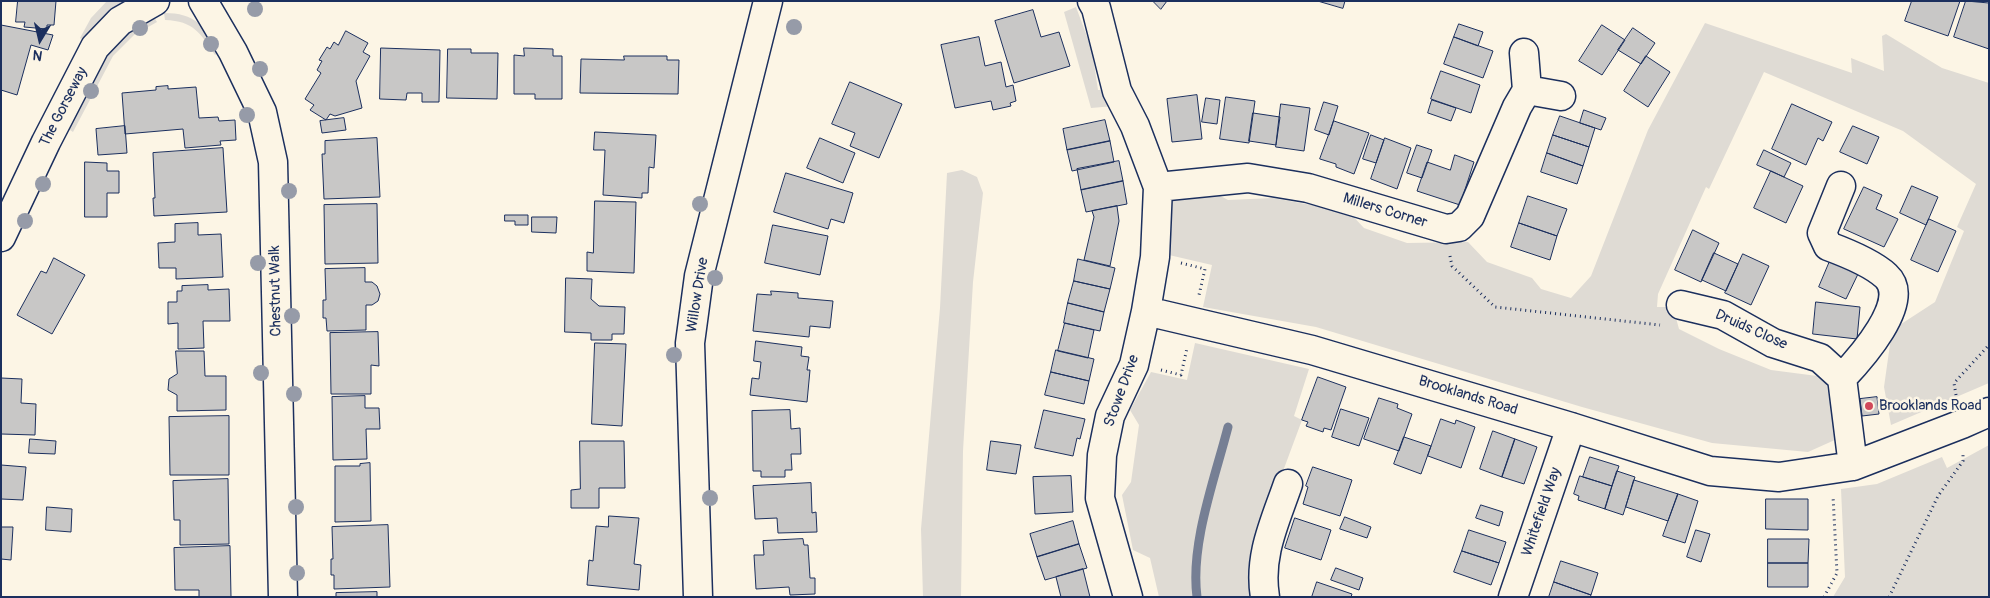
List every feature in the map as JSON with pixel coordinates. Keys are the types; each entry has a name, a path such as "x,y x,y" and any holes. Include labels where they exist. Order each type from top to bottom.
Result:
{"street":[{"name":"The Gorseway","path":"1,236 95,46 120,21 155,1"},
{"name":"Chestnut Walk","path":"203,1 233,52 262,112 273,162 282,597"},
{"name":"Willow Drive","path":"698,597 690,343 699,276 768,1"},
{"name":"Stowe Drive","path":"1092,1 1096,8 1117,91 1135,126 1158,187 1155,257 1146,311 1134,365 1110,416 1102,455 1100,498 1128,597"},
{"path":"1524,53 1527,90 1561,96"},
{"name":"Millers Corner","path":"1158,187 1248,178 1308,188 1446,229 1460,227 1470,216 1517,107 1527,90"},
{"path":"1841,186 1822,232 1828,246 1854,256 1887,277 1893,288 1894,303 1867,351 1842,378 1843,468"},
{"name":"Brooklands Road","path":"1146,311 1312,350 1571,427 1710,471 1780,477 1843,468 1962,424 1989,412"},
{"name":"Druids Close","path":"1674,314 1723,315 1773,343 1820,358 1842,378"},
{"name":"Whitefield Way","path":"1513,597 1571,427"},
{"path":"1265,597 1263,562 1268,540 1288,484"}],"path":[{"path":"1446,229 1452,266 1495,307 1659,325 1674,314"},
{"path":"1155,257 1205,268 1181,375 1156,369"},
{"path":"1889,597 1938,496 1963,461 1962,424 1954,383 1989,345"},
{"path":"1824,597 1837,573 1843,468"}],"shaded area":[{"path":"107,1 123,2 98,22 84,41 80,38 91,18"},
{"path":"1076,7 1092,50 1098,90 1108,90 1114,106 1091,108 1064,12"},
{"path":"164,13 184,15 191,18 204,28 220,51 215,55 205,40 195,30 183,23 165,20"},
{"path":"154,17 157,22 134,35 113,56 73,132 67,128 107,54 129,31"},
{"path":"1705,23 1852,73 1851,58 1884,71 1882,36 1886,34 1942,68 1989,83 1989,383 1891,425 1884,387 1892,330 1935,302 1964,231 1957,227 1976,184 1903,131 1764,72 1709,189 1706,187 1658,294 1657,307 1673,307 1679,329 1719,349 1771,370 1825,377 1837,439 1808,452 1712,443 1582,407 1316,327 1203,307 1212,265 1169,255 1173,200 1213,192 1228,200 1273,198 1349,212 1364,228 1407,243 1468,242 1487,262 1532,278 1541,289 1571,298 1591,276 1648,130"},
{"path":"962,170 977,177 983,193 973,282 963,451 961,597 923,597 921,529 940,308 947,173"},
{"path":"1195,343 1309,369 1294,416 1302,420 1276,490 1257,597 1159,597 1150,558 1133,550 1122,495 1131,482 1139,425 1130,410 1151,372 1187,380"},
{"path":"1989,445 1989,597 1833,597 1845,577 1841,489 1877,484 1942,457 1947,468"}],"building":[{"path":"18,1 56,1 54,25 47,25 47,29 24,27 25,22 16,22"},
{"path":"1153,1 1167,1 1161,9"},
{"path":"1318,1 1345,1 1343,8"},
{"path":"1912,1 1960,1 1948,36 1905,21"},
{"path":"1966,1 1989,3 1989,49 1954,37"},
{"path":"1033,10 1041,37 1059,32 1070,66 1014,83 995,21"},
{"path":"1459,24 1483,32 1478,46 1454,37"},
{"path":"1,25 53,35 48,50 31,45 17,95 1,90"},
{"path":"1602,25 1625,40 1602,75 1579,61"},
{"path":"1633,28 1655,43 1641,64 1618,50"},
{"path":"346,31 368,43 363,52 370,56 356,81 362,108 335,116 330,114 326,120 310,110 314,105 305,99 321,73 317,70 322,61 319,60 327,47 330,49 334,42 338,45"},
{"path":"979,37 985,66 1001,62 1006,87 1013,85 1016,101 1010,103 1011,106 993,110 991,101 955,108 941,45"},
{"path":"1454,37 1493,51 1483,78 1444,64"},
{"path":"381,48 440,50 439,102 422,102 422,93 407,93 406,100 380,99"},
{"path":"524,48 553,49 553,56 562,56 562,99 535,99 535,94 514,94 514,55 524,56"},
{"path":"448,49 471,49 471,53 498,53 497,99 447,98"},
{"path":"624,56 667,56 667,60 679,60 678,94 580,93 581,59 624,60"},
{"path":"1646,56 1670,72 1648,107 1624,91"},
{"path":"1441,71 1480,85 1471,113 1431,99"},
{"path":"850,82 902,104 879,158 850,146 855,133 832,124"},
{"path":"168,86 168,89 196,87 199,118 218,117 219,121 235,120 236,140 220,141 221,145 185,148 183,129 125,134 122,93 156,90 156,87"},
{"path":"1197,95 1202,139 1172,142 1167,99"},
{"path":"1226,97 1255,101 1249,143 1220,139"},
{"path":"1206,98 1220,100 1217,124 1202,122"},
{"path":"1432,100 1456,108 1451,121 1428,113"},
{"path":"1324,102 1338,106 1329,135 1315,130"},
{"path":"1281,104 1310,108 1304,151 1276,147"},
{"path":"1792,104 1832,122 1823,141 1818,138 1806,165 1772,149"},
{"path":"1584,110 1606,118 1601,130 1580,123"},
{"path":"1253,113 1280,117 1276,145 1249,141"},
{"path":"1560,116 1595,128 1589,147 1553,135"},
{"path":"344,118 346,130 322,133 320,121"},
{"path":"1105,120 1110,141 1067,150 1063,129"},
{"path":"1334,121 1369,133 1354,174 1336,167 1336,164 1320,159"},
{"path":"125,126 127,153 98,155 96,129"},
{"path":"1853,126 1879,137 1867,164 1840,152"},
{"path":"595,132 656,135 654,168 649,167 648,193 642,193 642,198 603,195 605,150 594,150"},
{"path":"1371,135 1384,140 1376,163 1363,159"},
{"path":"1553,135 1589,147 1583,166 1547,153"},
{"path":"377,138 380,197 324,199 322,154 325,154 325,141"},
{"path":"820,138 855,153 843,183 807,168"},
{"path":"1385,138 1411,148 1397,189 1371,179"},
{"path":"1110,141 1114,162 1072,171 1067,150"},
{"path":"1417,145 1432,150 1422,178 1407,173"},
{"path":"223,148 227,212 154,216 153,153"},
{"path":"1764,150 1791,163 1784,177 1757,165"},
{"path":"1547,153 1583,166 1577,184 1541,172"},
{"path":"1455,155 1474,162 1460,205 1417,191 1427,162 1450,170"},
{"path":"1119,161 1123,181 1081,190 1077,169"},
{"path":"85,162 107,163 107,171 119,171 119,193 107,193 107,217 85,217"},
{"path":"1771,171 1803,186 1786,223 1754,208"},
{"path":"786,173 853,193 844,223 831,219 828,229 774,212"},
{"path":"1123,181 1127,204 1086,212 1081,190"},
{"path":"1912,186 1938,197 1926,225 1900,213"},
{"path":"1864,187 1882,195 1876,209 1898,219 1884,247 1844,229"},
{"path":"1528,196 1567,209 1557,236 1519,223"},
{"path":"595,201 636,202 634,273 587,271 587,252 593,253"},
{"path":"377,204 378,263 325,264 324,205"},
{"path":"1117,206 1119,221 1110,266 1084,260 1094,217 1092,211"},
{"path":"505,215 528,215 528,225 515,225 515,221 505,221"},
{"path":"532,217 557,217 556,233 532,232"},
{"path":"1929,219 1956,231 1938,272 1911,260"},
{"path":"198,223 198,235 221,234 223,277 176,279 176,268 159,268 158,243 175,242 175,224"},
{"path":"1519,223 1557,236 1550,260 1511,247"},
{"path":"773,225 828,236 820,275 765,263"},
{"path":"1693,230 1719,243 1701,282 1675,270"},
{"path":"1714,253 1738,264 1726,291 1702,280"},
{"path":"1743,254 1769,266 1751,305 1725,293"},
{"path":"54,258 85,275 52,334 17,315 41,271 46,273"},
{"path":"1078,259 1115,268 1110,289 1074,281"},
{"path":"1830,261 1858,274 1846,299 1819,287"},
{"path":"365,268 365,282 372,282 377,286 380,294 378,301 372,305 366,305 366,330 327,331 326,318 323,318 323,300 326,300 325,269"},
{"path":"566,278 592,279 591,299 599,306 625,307 624,334 612,334 612,340 591,340 591,333 565,332"},
{"path":"1074,281 1110,289 1104,312 1068,303"},
{"path":"208,285 208,290 229,289 230,321 203,321 204,348 178,349 178,323 168,324 168,302 177,302 177,291 182,291 182,286"},
{"path":"771,291 798,293 798,298 833,301 830,328 810,326 809,337 753,331 757,294 771,295"},
{"path":"1816,302 1860,307 1857,339 1813,334"},
{"path":"1068,303 1104,312 1100,331 1064,323"},
{"path":"1065,323 1094,330 1088,358 1058,351"},
{"path":"378,332 379,366 371,365 371,394 331,394 330,333"},
{"path":"756,341 802,347 801,356 809,357 807,370 810,370 807,402 750,395 752,378 759,379 761,362 754,361"},
{"path":"595,343 626,344 622,426 592,424"},
{"path":"1056,350 1094,359 1089,381 1051,372"},
{"path":"176,351 204,351 205,376 226,376 226,410 177,411 177,395 168,390 169,379 177,374"},
{"path":"1051,372 1089,381 1084,404 1045,395"},
{"path":"1318,377 1346,387 1331,430 1324,428 1323,432 1306,426 1308,422 1302,420"},
{"path":"1,378 22,379 21,403 36,404 35,435 1,434"},
{"path":"365,396 365,408 379,408 380,429 366,429 367,459 333,460 332,397"},
{"name":"Brooklands Road","path":"1877,397 1879,414 1862,416 1860,399"},
{"path":"1379,398 1398,404 1397,408 1412,414 1399,451 1364,439"},
{"path":"1341,409 1369,418 1359,446 1332,437"},
{"path":"790,410 791,429 800,428 801,454 791,454 792,470 785,470 785,477 761,477 761,471 753,471 752,411"},
{"path":"1044,410 1085,419 1080,439 1077,438 1073,456 1035,448"},
{"path":"229,416 229,475 170,475 169,417"},
{"path":"1441,419 1455,424 1456,420 1475,427 1461,468 1428,456"},
{"path":"1493,431 1515,439 1502,477 1480,469"},
{"path":"1404,437 1431,446 1421,474 1394,464"},
{"path":"30,439 56,441 55,454 29,453"},
{"path":"1515,439 1537,447 1524,484 1502,477"},
{"path":"580,441 624,441 625,488 599,488 599,508 571,508 571,490 580,489"},
{"path":"991,441 1021,445 1016,474 987,470"},
{"path":"1590,457 1619,466 1612,486 1583,477"},
{"path":"370,463 371,521 335,522 335,466 360,466 360,464"},
{"path":"1,465 26,467 23,500 1,499"},
{"path":"1313,467 1352,480 1340,516 1303,504 1308,487 1306,486"},
{"path":"1617,471 1635,477 1623,515 1605,509"},
{"path":"1071,476 1073,512 1035,514 1033,477"},
{"path":"1580,476 1612,486 1605,509 1578,500 1579,496 1574,494"},
{"path":"228,479 229,544 180,545 180,520 174,520 173,481"},
{"path":"1634,480 1678,494 1668,521 1626,507"},
{"path":"811,483 812,513 816,512 817,532 778,533 777,518 755,519 753,486"},
{"path":"1678,494 1698,501 1685,543 1663,536"},
{"path":"1766,499 1808,499 1808,530 1766,529"},
{"path":"1481,505 1503,512 1499,526 1476,518"},
{"path":"47,507 72,509 71,532 46,530"},
{"path":"609,516 639,518 634,564 641,565 639,590 587,585 589,560 593,561 596,526 608,527"},
{"path":"1345,517 1371,527 1367,538 1340,529"},
{"path":"1295,518 1331,530 1321,560 1285,548"},
{"path":"1073,521 1079,544 1037,557 1030,534"},
{"path":"388,525 390,587 334,589 334,575 331,575 331,559 333,559 332,527"},
{"path":"1,527 13,527 11,560 1,559"},
{"path":"1469,530 1506,542 1499,563 1462,551"},
{"path":"1696,530 1710,534 1701,562 1687,557"},
{"path":"803,539 804,545 808,545 810,578 815,578 815,594 790,595 789,587 756,589 754,555 764,555 763,541"},
{"path":"1768,539 1809,539 1808,563 1768,563"},
{"path":"1079,544 1087,568 1045,580 1037,557"},
{"path":"230,546 231,597 199,597 199,590 175,590 174,548"},
{"path":"1462,551 1499,563 1491,585 1454,572"},
{"path":"1561,561 1598,573 1591,595 1554,582"},
{"path":"1768,563 1808,563 1808,587 1768,587"},
{"path":"1336,568 1363,578 1359,590 1331,580"},
{"path":"1083,569 1090,597 1061,597 1056,577"},
{"path":"1317,582 1352,594 1351,597 1312,597"},
{"path":"1554,582 1591,595 1590,597 1549,597"},
{"path":"377,592 377,597 336,597 336,593"}],"waterway":[{"path":"1197,597 1197,555 1200,533 1228,427"}],"place":[{"name":"Brooklands Road","path":"1869,406"}]}
